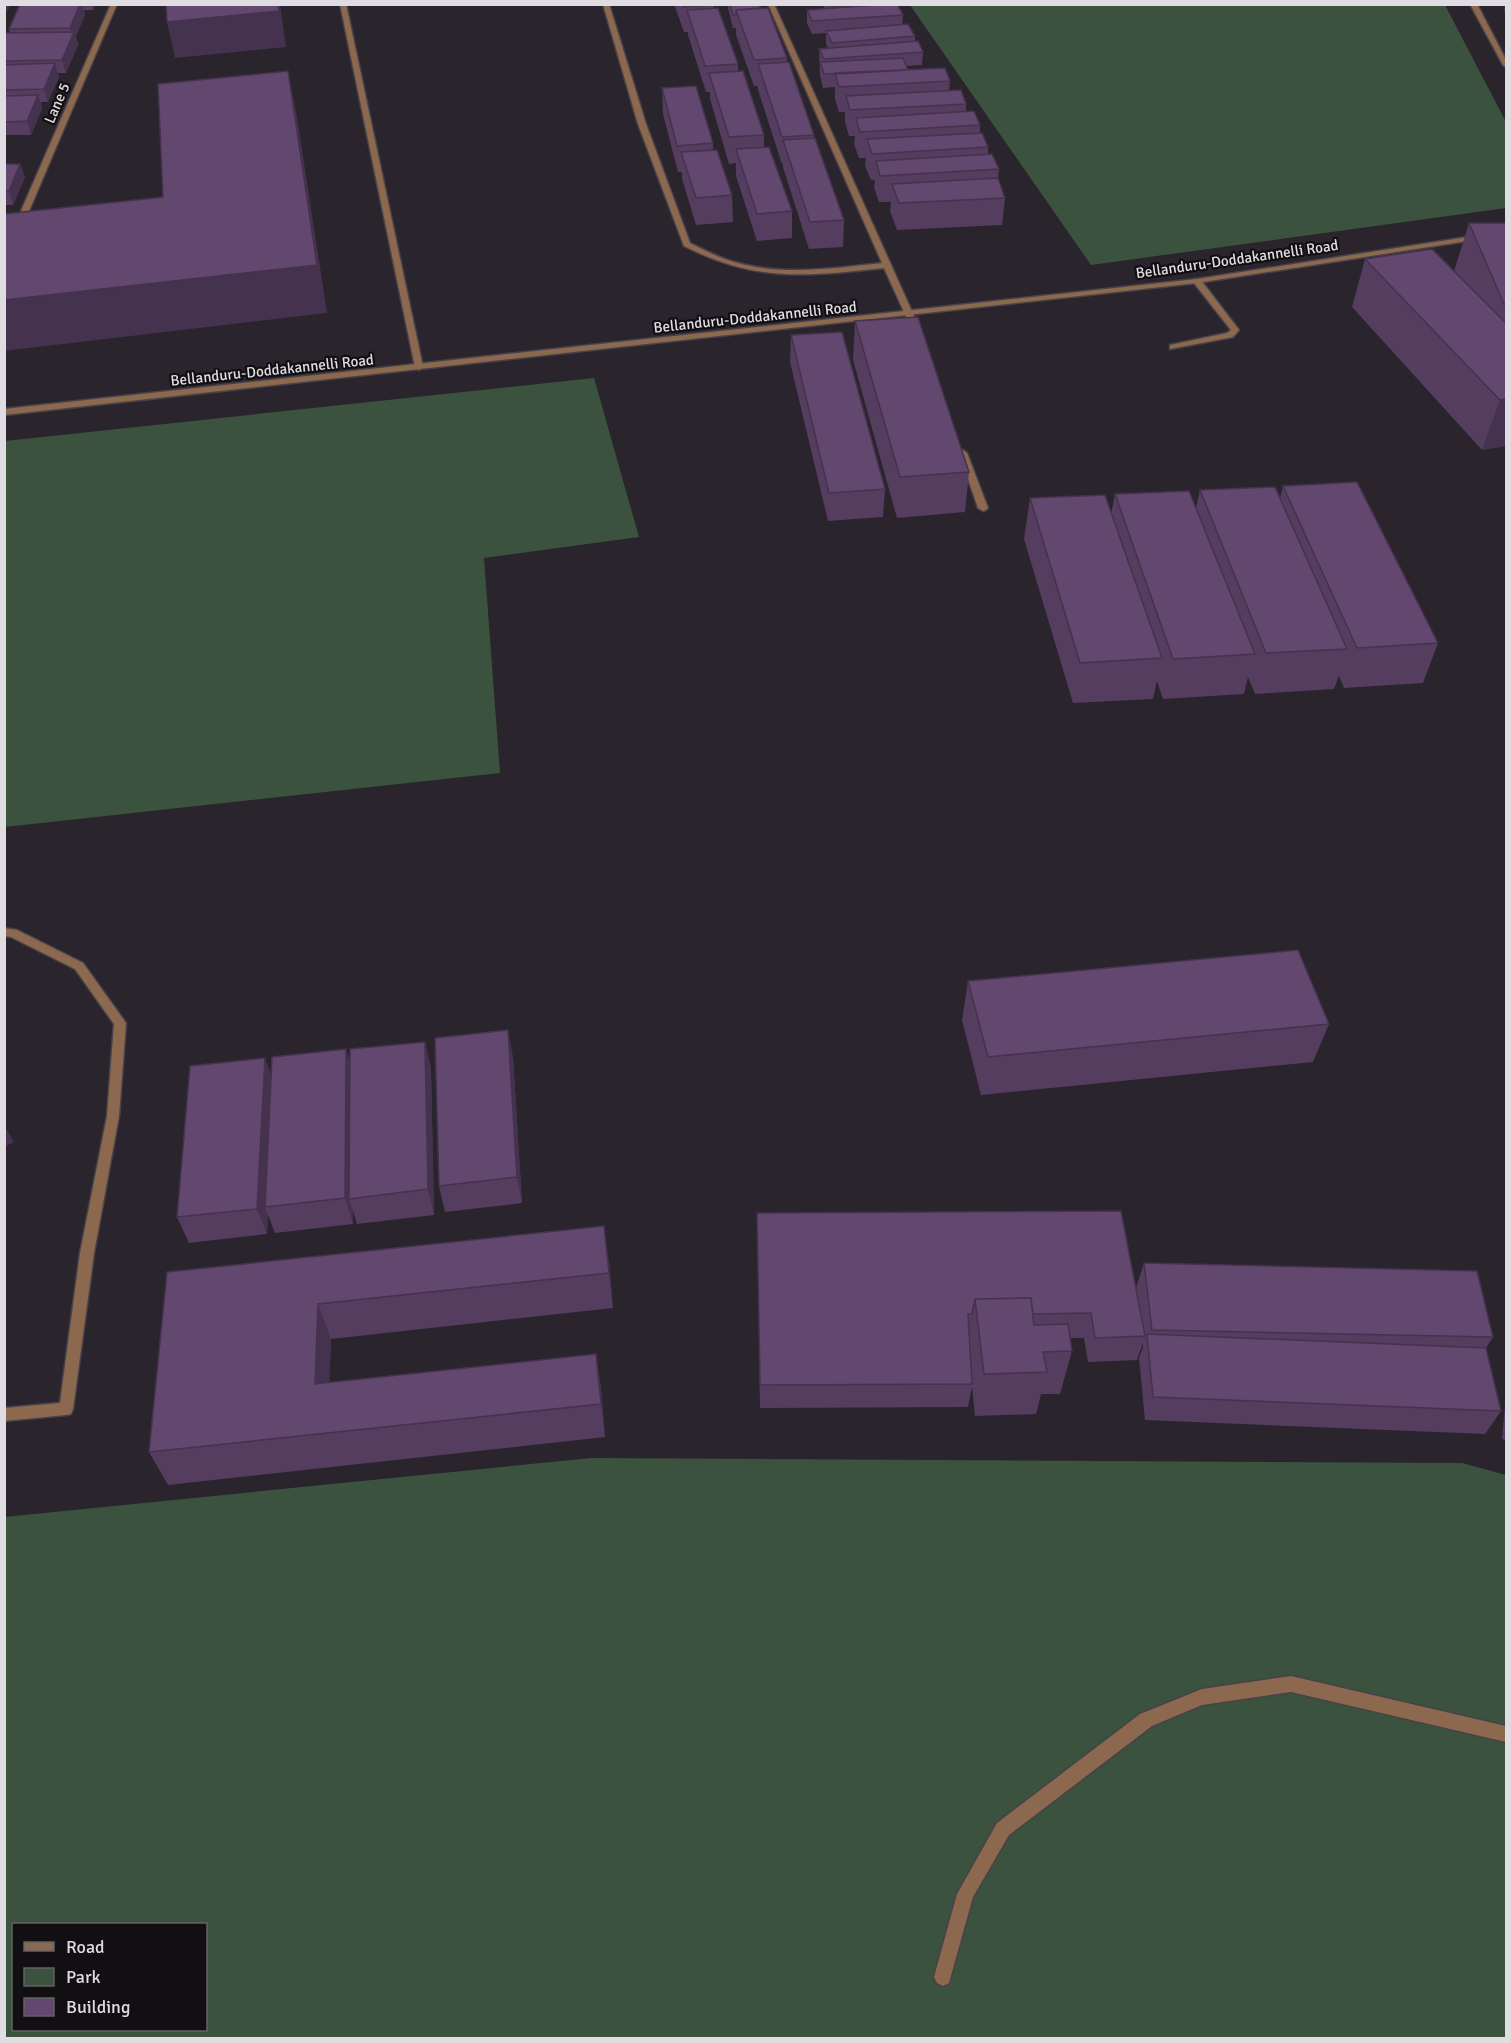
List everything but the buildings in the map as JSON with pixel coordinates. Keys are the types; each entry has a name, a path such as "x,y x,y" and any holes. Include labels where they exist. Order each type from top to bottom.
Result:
{"street":[{"name":"Lane 5","path":"26,211 114,4"},
{"path":"343,4 419,367"},
{"path":"606,4 642,124 687,244 723,263 754,271 808,272 887,265"},
{"path":"771,4 918,335"},
{"path":"1473,4 1506,65"},
{"name":"Bellanduru-Doddakannelli Road","path":"4,412 1197,280 1506,233"},
{"path":"1397,250 1404,259"},
{"path":"1173,347 1230,335 1235,330 1197,280"},
{"path":"959,443 983,508"},
{"path":"4,932 13,933 79,966 120,1023 113,1116 87,1253 66,1409 4,1415"},
{"path":"943,1977 965,1894 1003,1828 1146,1720 1202,1697 1292,1684 1506,1734"}],"green space":[{"path":"910,5 1445,5 1506,122 1506,208 1091,265"},
{"path":"594,378 639,537 484,558 500,773 5,827 5,441"},
{"path":"591,1458 1462,1463 1506,1475 1506,2038 5,2038 4,1517"}]}
